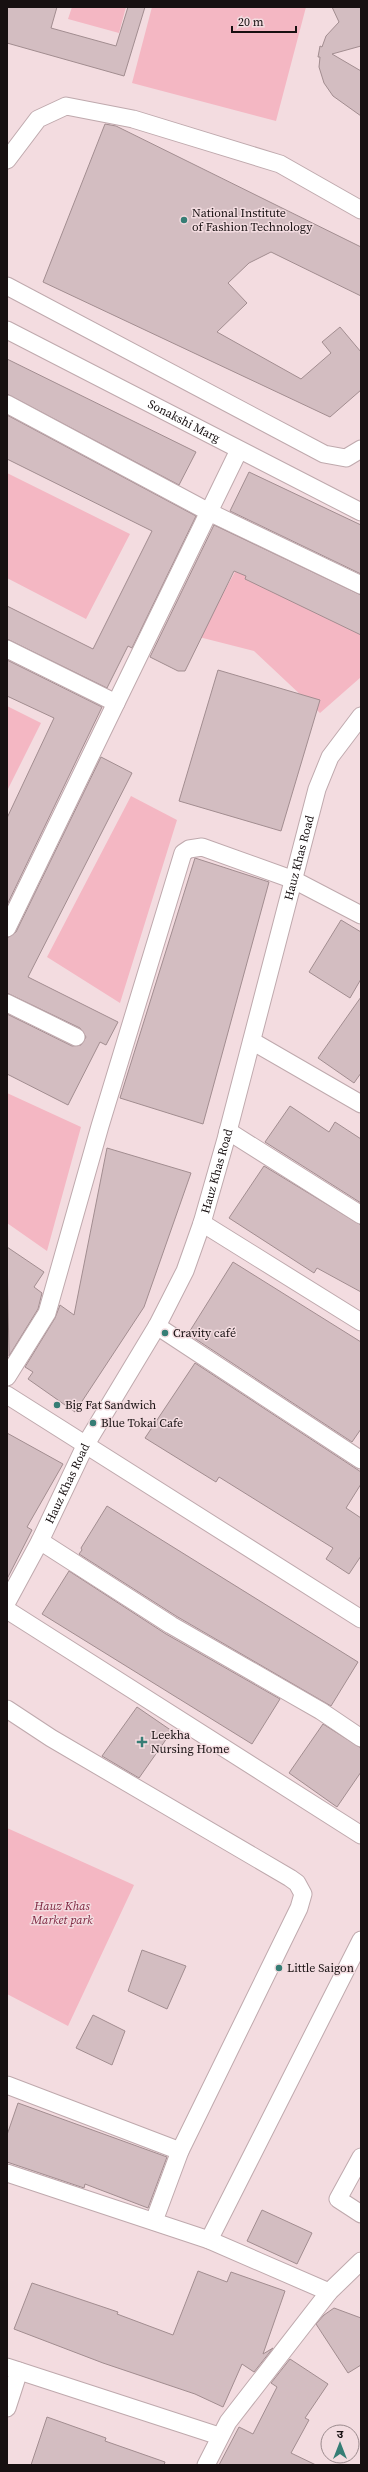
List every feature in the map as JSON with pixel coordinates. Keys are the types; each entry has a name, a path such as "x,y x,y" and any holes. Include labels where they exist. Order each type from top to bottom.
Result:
{"street":[{"path":"7,160 38,119 66,106 133,119 280,164 361,210"},
{"path":"7,286 324,454 346,458 361,449"},
{"name":"Sonakshi Marg","path":"7,330 361,512"},
{"path":"7,404 209,512 361,585"},
{"path":"7,928 239,450"},
{"path":"7,649 116,703"},
{"name":"Hauz Khas Road","path":"7,1602 40,1541 86,1444 157,1326 185,1271 202,1222 228,1131 320,782 330,757 361,716"},
{"path":"7,1377 47,1313 100,1126 183,853 189,849 202,847 294,880 361,915"},
{"path":"7,1004 76,1037"},
{"path":"252,1041 361,1104"},
{"path":"228,1131 361,1215"},
{"path":"202,1222 361,1322"},
{"path":"157,1326 361,1460"},
{"path":"7,1395 361,1619"},
{"path":"40,1541 171,1626 321,1712 361,1738"},
{"path":"7,1610 361,1835"},
{"path":"7,1709 51,1738 290,1878 301,1889 303,1894 299,1908 180,2151 154,2221"},
{"path":"209,2240 361,1940"},
{"path":"7,2085 180,2151"},
{"path":"361,2157 338,2199 361,2214"},
{"path":"7,2173 209,2240 329,2292"},
{"path":"206,2465 219,2436 329,2292 361,2261"},
{"path":"7,2408 13,2369 219,2436"}],"green space":[{"path":"72,7 126,7 119,33 68,19"},
{"path":"152,7 306,7 276,121 132,83"},
{"path":"7,473 130,534 86,619 7,578"},
{"path":"236,570 361,631 361,677 320,713 254,651 199,637"},
{"path":"7,706 41,723 7,791"},
{"path":"131,796 177,820 120,1003 47,957"},
{"path":"7,1093 81,1127 47,1251 7,1223"},
{"name":"Hauz Khas Market park","path":"7,1828 134,1885 68,2026 7,1994"}],"building":[{"path":"7,7 57,7 51,28 116,46 128,7 145,7 124,76 7,43"},
{"path":"332,7 361,7 361,46 332,54 361,71 361,116 333,96 324,83 319,67 320,57 318,57 320,46 322,47 326,36 339,22"},
{"path":"105,124 116,126 361,247 361,296 271,252 249,263 228,283 247,303 217,332 301,379 331,353 322,342 340,327 361,352 361,390 330,417 43,282"},
{"path":"7,359 196,452 179,485 7,394"},
{"path":"7,415 196,516 132,648 128,646 107,688 7,639 7,606 93,649 152,531 7,459"},
{"path":"249,472 361,525 361,574 230,511"},
{"path":"214,525 361,595 361,635 245,579 246,576 234,571 185,671 178,671 150,657"},
{"path":"7,660 102,707 7,905 7,818 54,718 7,696"},
{"path":"218,670 320,700 281,831 179,801"},
{"path":"101,757 132,773 28,977 118,1022 106,1045 100,1042 68,1105 7,1074 7,1014 72,1046 81,1045 86,1037 80,1028 7,993 7,938 16,932"},
{"path":"195,858 269,882 203,1124 120,1098"},
{"path":"341,920 361,932 361,979 350,998 309,972"},
{"path":"361,997 361,1073 354,1083 318,1058"},
{"path":"290,1106 329,1132 335,1122 361,1139 361,1203 265,1142"},
{"path":"107,1148 191,1173 144,1307 75,1412 28,1379 33,1372 25,1367 55,1318 60,1305 74,1315"},
{"path":"264,1166 361,1225 361,1292 317,1268 314,1273 229,1218"},
{"path":"7,1247 44,1272 34,1287 42,1293 38,1309 9,1356"},
{"path":"233,1262 361,1342 361,1429 352,1442 188,1334"},
{"path":"195,1363 361,1472 361,1484 346,1508 361,1518 361,1556 349,1574 326,1559 333,1548 219,1477 216,1482 145,1438"},
{"path":"7,1433 63,1464 27,1527 32,1530 7,1579"},
{"path":"107,1506 358,1662 331,1706 176,1616 79,1554 82,1550 81,1548"},
{"path":"69,1571 166,1634 280,1699 252,1744 42,1614"},
{"path":"137,1707 172,1731 139,1778 102,1756"},
{"path":"323,1724 361,1748 361,1772 337,1807 289,1773"},
{"path":"142,1950 186,1966 167,2009 128,1991"},
{"path":"93,2015 125,2031 112,2065 76,2048"},
{"path":"18,2103 167,2157 148,2208 85,2184 84,2188 7,2162 7,2135"},
{"path":"262,2210 312,2233 297,2264 247,2241"},
{"path":"198,2271 227,2282 231,2272 285,2291 263,2354 273,2348 254,2372 242,2364 223,2407 195,2394 103,2363 14,2329 32,2283 118,2312 117,2314 173,2335"},
{"path":"334,2308 361,2318 361,2365 348,2373 316,2324 324,2315"},
{"path":"290,2359 328,2384 305,2418 309,2420 291,2453 316,2465 219,2465 239,2427 253,2434 277,2387 271,2383"},
{"path":"47,2417 106,2438 105,2441 165,2462 164,2465 31,2465"}],"place":[{"name":"National Institute of Fashion Technology","path":"184,220"},
{"name":"Cravity café","path":"165,1333"},
{"name":"Big Fat Sandwich","path":"57,1405"},
{"name":"Blue Tokai Cafe","path":"93,1423"},
{"name":"Leekha Nursing Home","path":"142,1742"},
{"name":"Little Saigon","path":"279,1968"}]}
